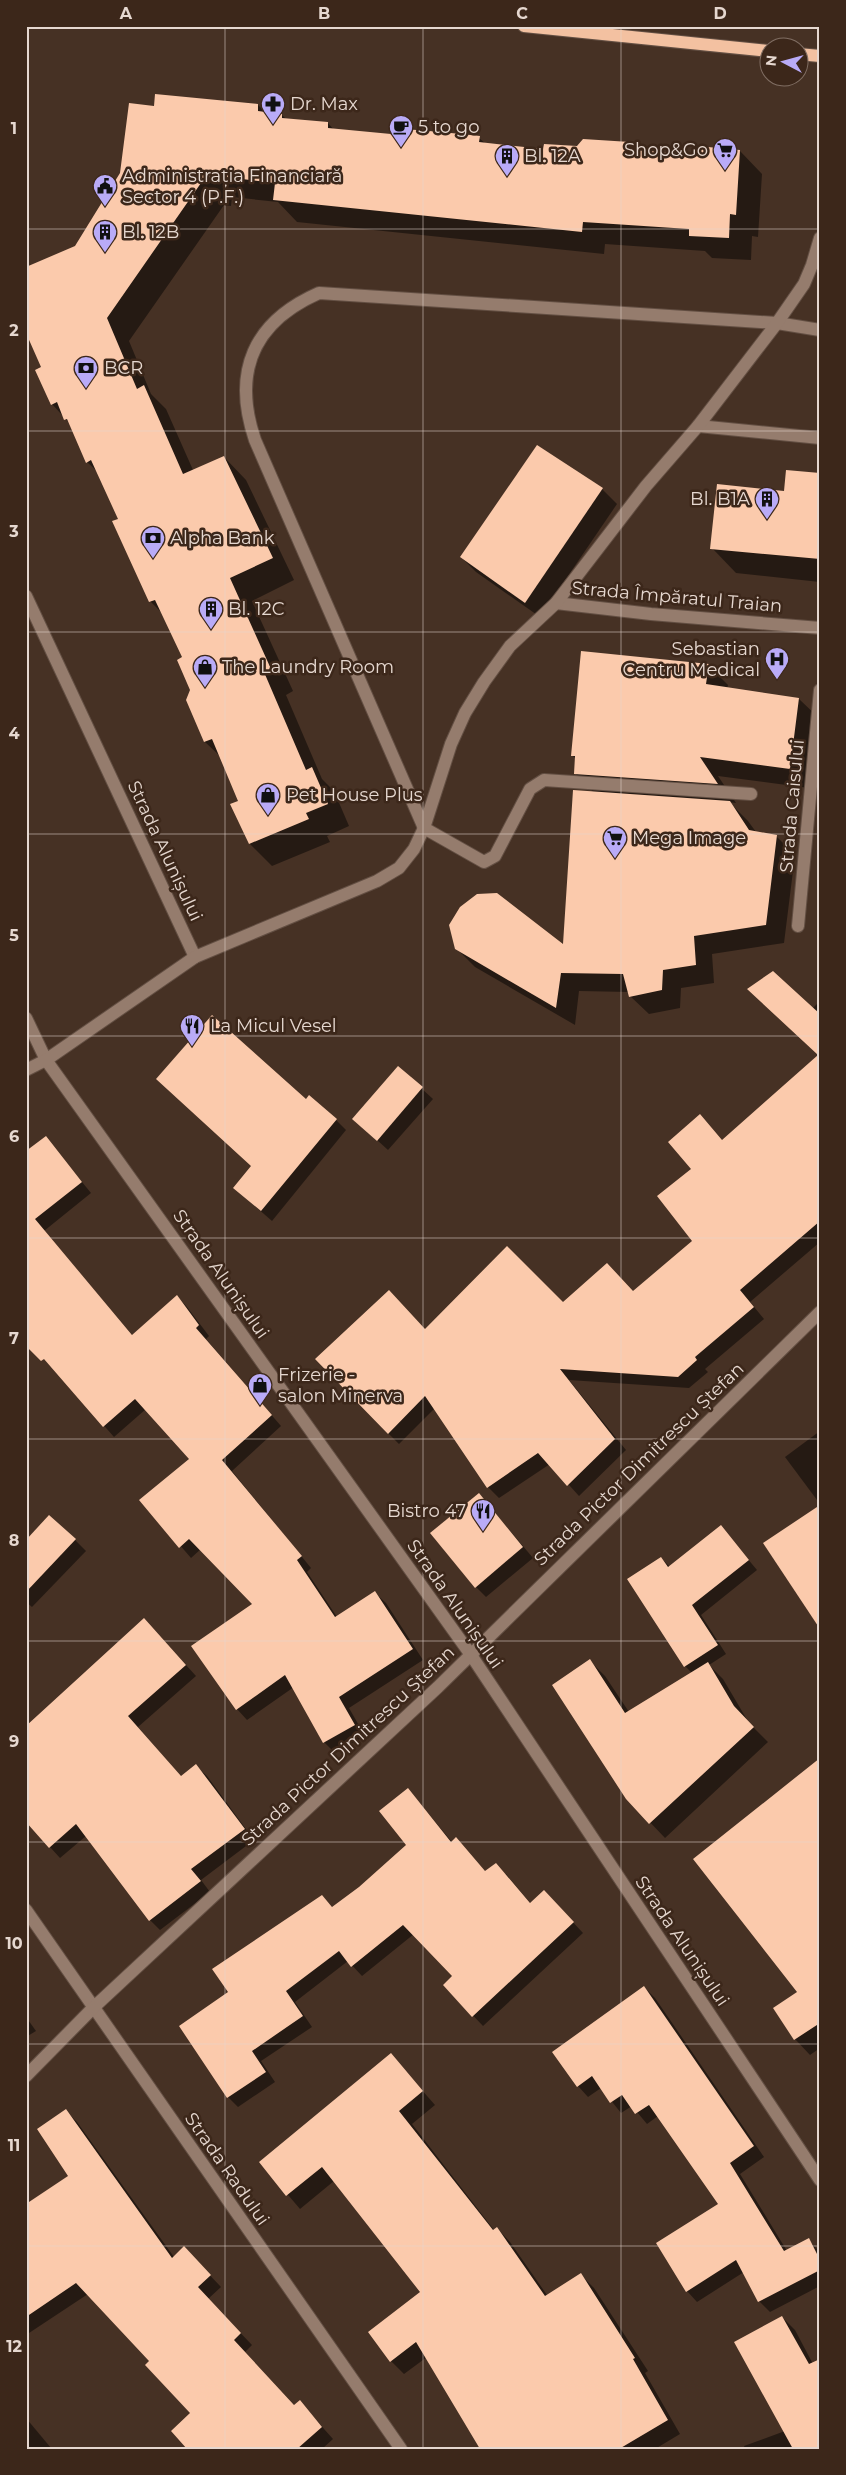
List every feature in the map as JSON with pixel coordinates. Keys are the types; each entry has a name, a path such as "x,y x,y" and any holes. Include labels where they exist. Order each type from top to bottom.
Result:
{"main road":[{"path":"524,26 758,50"}],"street":[{"path":"556,603 646,486 698,426 777,323 804,284 820,238"},
{"path":"751,794 544,780 530,789 495,856 484,862 424,828 263,458 246,415 245,384 250,358 266,330 296,303 319,294 777,323 820,330"},
{"path":"698,426 820,438"},
{"name":"Strada Alunișului","path":"26,596 195,957"},
{"name":"Strada Împăratul Traian","path":"195,957 377,881 399,868 414,849 424,828 451,744 465,713 510,646 556,603 651,614 820,628"},
{"name":"Strada Caisului","path":"798,926 820,690"},
{"path":"26,1070 46,1060 195,957"},
{"name":"Strada Alunișului","path":"26,1018 46,1060 470,1655 820,2180"},
{"name":"Strada Pictor Dimitrescu Ștefan","path":"26,2076 94,2008 470,1655 820,1312"},
{"name":"Strada Radului","path":"26,1910 401,2449"}],"building":[{"path":"155,94 258,104 258,111 282,114 282,118 328,122 328,128 391,134 392,128 441,132 480,136 479,142 543,149 544,144 577,146 583,139 630,142 629,150 696,154 697,146 740,150 736,215 730,214 729,238 689,236 689,229 583,222 582,232 273,200 275,183 210,175 209,184 201,183 107,318 137,389 144,385 183,474 224,456 273,558 230,578 271,669 264,672 306,770 312,767 328,804 306,813 309,819 249,844 230,804 238,801 212,739 204,742 186,700 190,690 177,660 182,657 155,600 149,602 112,521 118,519 91,460 86,463 67,419 64,420 57,402 51,405 35,370 41,367 26,333 26,267 75,246 120,173 129,103 154,106"},
{"path":"537,445 603,488 525,603 460,557"},
{"name":"Bl. B1A","path":"786,470 820,473 820,559 710,549 717,484 784,491"},
{"path":"581,651 709,664 706,684 799,698 790,769 700,757 718,784 574,774 575,756 571,756"},
{"path":"573,790 730,801 749,830 777,835 766,925 694,936 696,965 663,970 662,990 629,997 623,974 561,973 556,1008 455,949 449,925 460,907 477,894 497,893 563,944"},
{"path":"773,971 820,1014 820,1221 740,1290 754,1307 695,1357 697,1360 678,1377 560,1369 615,1439 567,1486 538,1453 487,1488 425,1396 388,1434 315,1359 389,1290 425,1329 507,1246 563,1302 607,1263 633,1291 692,1241 657,1196 691,1169 668,1142 700,1114 722,1140 818,1055 747,989"},
{"path":"212,1015 306,1099 309,1095 337,1119 261,1211 233,1188 251,1166 156,1079"},
{"path":"398,1066 423,1087 377,1141 352,1119"},
{"path":"46,1136 82,1182 35,1219 132,1335 177,1295 199,1325 196,1328 272,1415 222,1460 302,1556 297,1560 335,1617 375,1591 413,1649 339,1697 355,1725 323,1743 285,1675 236,1710 191,1646 252,1604 189,1539 179,1548 139,1500 189,1459 135,1399 103,1427 44,1359 41,1361 26,1346 26,1151"},
{"path":"479,1493 523,1547 475,1588 430,1533"},
{"path":"820,1505 820,1629 763,1543"},
{"path":"49,1515 76,1539 26,1592 26,1540"},
{"path":"721,1525 749,1560 692,1605 718,1645 684,1667 627,1579 661,1557 668,1567"},
{"path":"144,1618 186,1665 128,1716 181,1776 196,1764 245,1829 191,1869 201,1881 149,1921 76,1824 49,1848 26,1822 26,1726"},
{"path":"590,1659 625,1713 708,1662 734,1706 754,1727 649,1824 626,1799 552,1685"},
{"path":"820,1758 820,2023 794,2040 773,2008 797,1992 693,1859"},
{"path":"408,1788 451,1842 456,1837 485,1871 496,1863 530,1903 544,1890 574,1922 472,2017 443,1985 452,1976 403,1925 351,1967 339,1951 286,1991 303,2016 252,2051 266,2072 227,2098 179,2026 228,1992 212,1969 322,1895 332,1907 359,1887 406,1845 379,1811"},
{"path":"644,1986 754,2146 730,2163 784,2251 809,2238 820,2260 820,2270 758,2302 736,2260 686,2292 656,2243 718,2204 649,2105 635,2114 622,2095 610,2103 592,2076 577,2087 552,2052"},
{"path":"391,2053 423,2091 399,2111 493,2230 497,2227 545,2296 581,2273 635,2358 633,2359 668,2420 619,2449 480,2449 416,2342 390,2362 368,2332 420,2292 322,2167 286,2196 259,2162"},
{"path":"66,2109 172,2258 184,2246 211,2275 198,2287 241,2333 234,2340 294,2405 300,2400 322,2427 297,2449 187,2449 171,2431 190,2413 145,2365 149,2361 76,2283 26,2317 26,2204 68,2176 37,2129"},
{"path":"782,2316 809,2364 820,2359 820,2449 793,2449 734,2342"}],"place":[{"name":"Dr. Max","path":"273,125"},
{"name":"5 to go","path":"401,148"},
{"name":"Shop&Go","path":"725,171"},
{"name":"Bl. 12A","path":"507,177"},
{"name":"Administrația Financiară Sector 4 (P.F.)","path":"105,207"},
{"name":"Bl. 12B","path":"105,253"},
{"name":"BCR","path":"86,389"},
{"name":"Bl. B1A","path":"767,520"},
{"name":"Alpha Bank","path":"153,559"},
{"name":"Bl. 12C","path":"211,630"},
{"name":"Sebastian Centru Medical","path":"777,680"},
{"name":"The Laundry Room","path":"205,688"},
{"name":"Pet House Plus","path":"268,816"},
{"name":"Mega Image","path":"615,859"},
{"name":"La Micul Vesel","path":"192,1047"},
{"name":"Frizerie - salon Minerva","path":"260,1406"},
{"name":"Bistro 47","path":"483,1532"}]}
